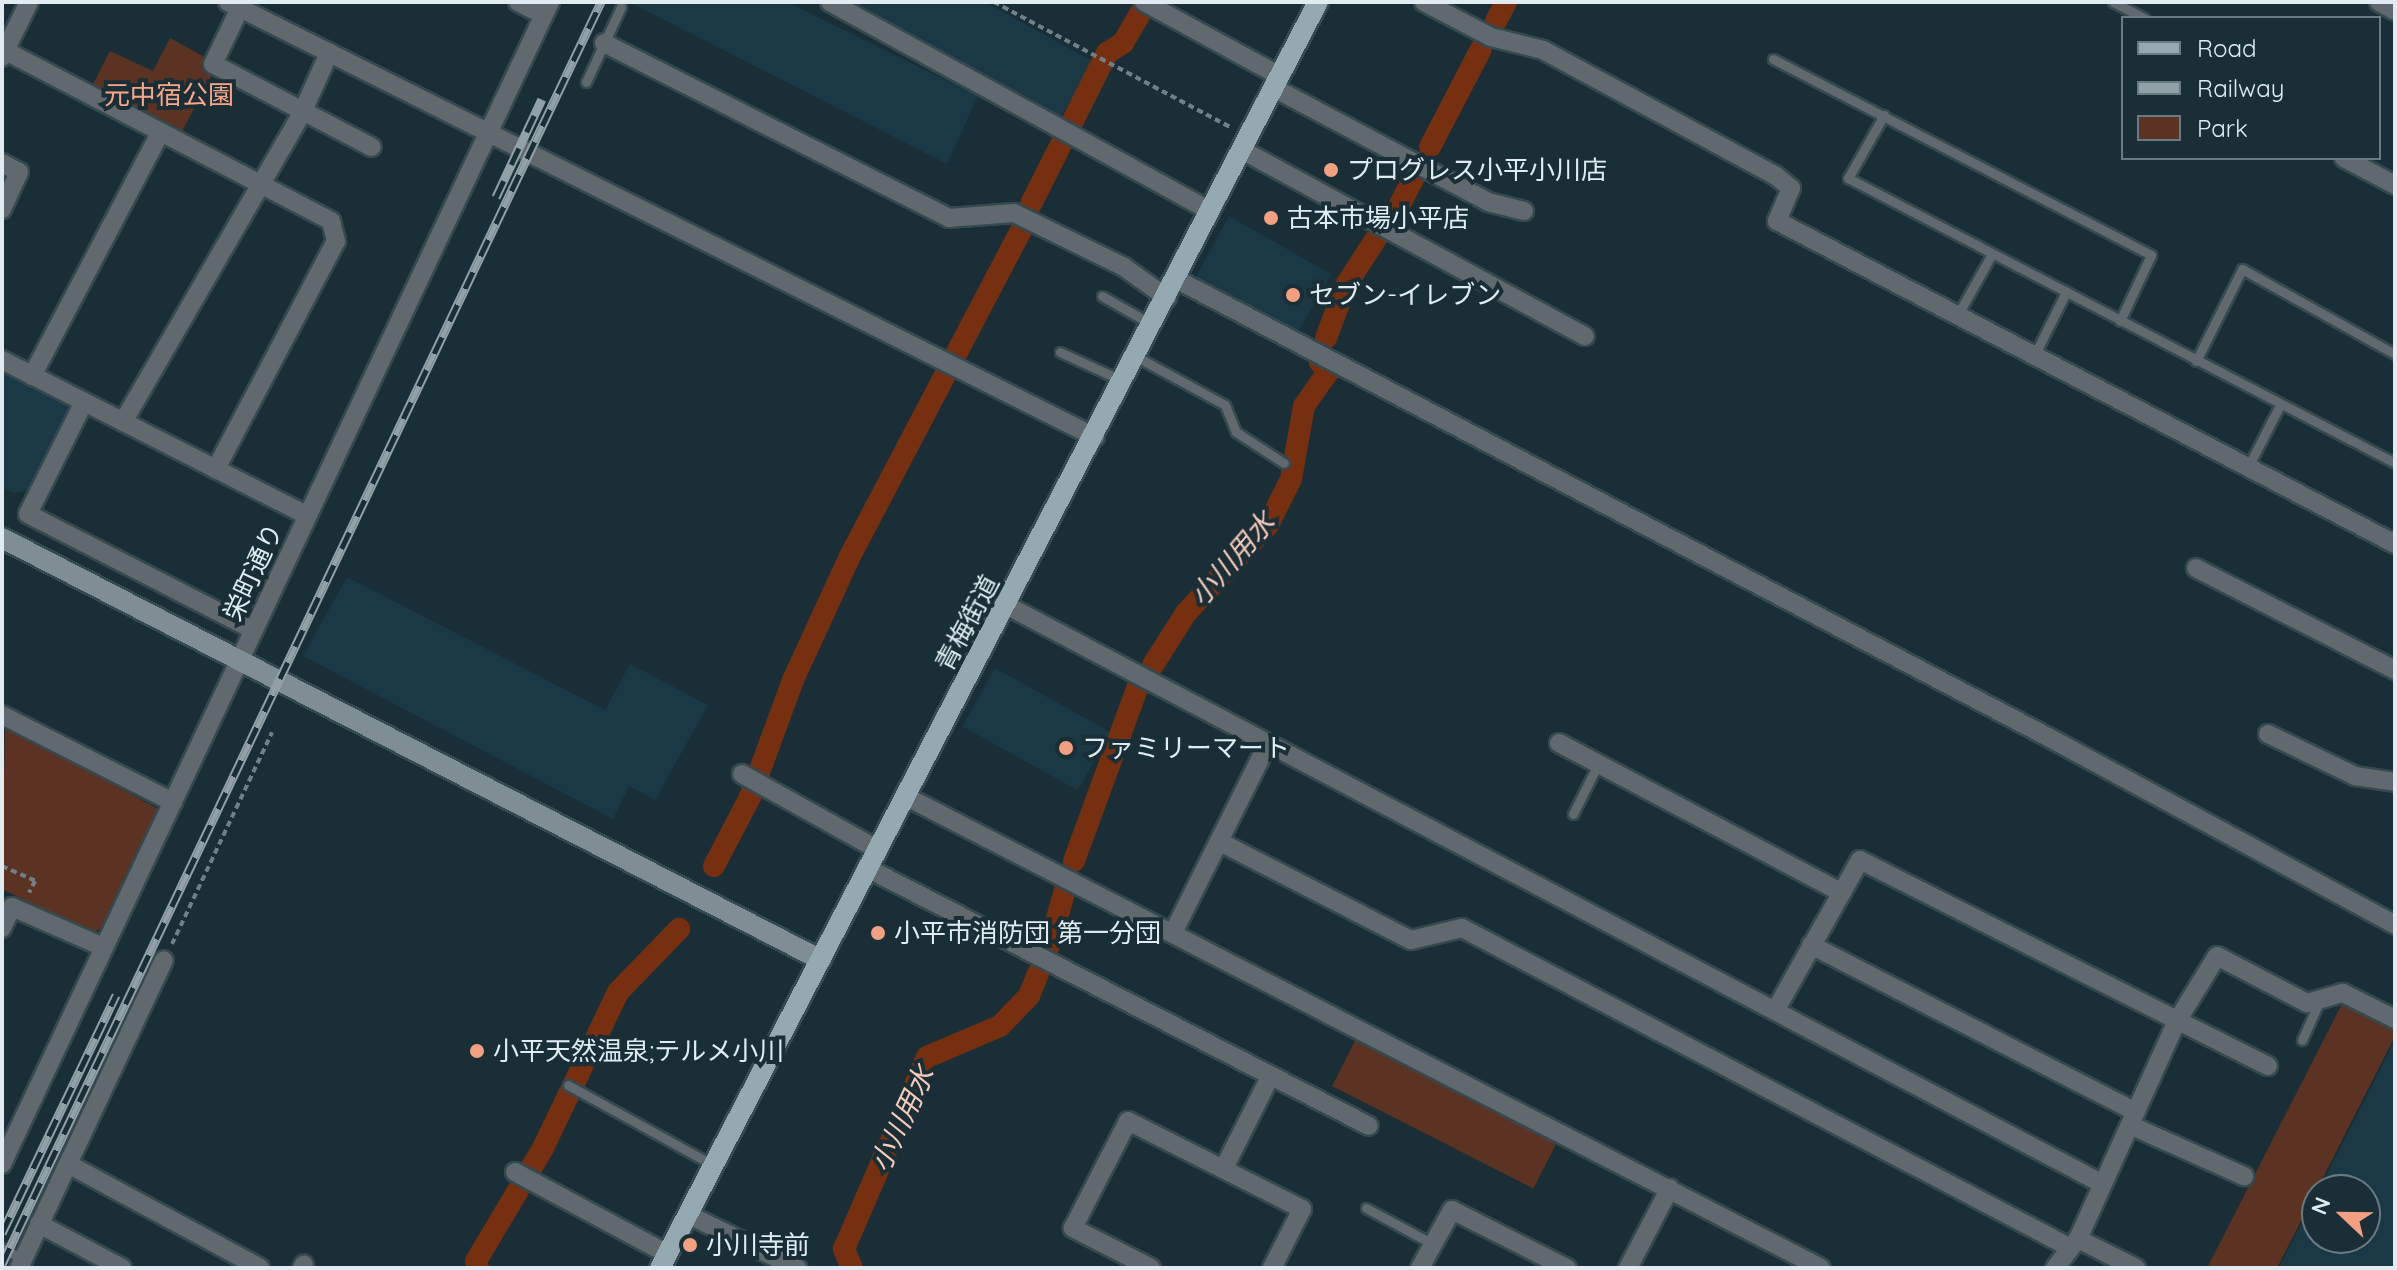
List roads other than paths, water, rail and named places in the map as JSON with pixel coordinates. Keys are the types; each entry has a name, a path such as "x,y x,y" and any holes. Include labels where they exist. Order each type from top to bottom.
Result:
{"main road":[{"name":"青梅街道","path":"664,1261 1137,357 1210,211 1239,140 1277,82 1318,2"}],"street":[{"path":"29,2 3,52 331,221 336,241 216,469"},
{"path":"518,2 547,9"},
{"path":"830,2 1210,211"},
{"path":"1424,2 1491,37 1543,50 1776,176 1791,188 1777,221 2395,544"},
{"path":"2379,2 2395,11"},
{"path":"372,147 213,64 234,5 864,318 959,371 1095,437"},
{"path":"1149,5 1488,202 1524,211"},
{"name":"栄町通り","path":"2,1164 547,9"},
{"path":"604,43 949,218 1014,213 1124,267 1167,298"},
{"path":"123,422 303,111 329,53"},
{"path":"32,376 159,135"},
{"path":"1239,140 1585,336"},
{"path":"2348,160 2395,185"},
{"path":"2,163 19,172 2,209"},
{"path":"1176,279 2048,737 2395,925"},
{"path":"2,360 308,516"},
{"path":"84,402 28,514 254,630"},
{"path":"2,538 821,960"},
{"path":"2196,568 2395,670"},
{"path":"1006,605 2101,1183"},
{"path":"2,715 173,802"},
{"path":"2268,734 2355,776 2395,782"},
{"path":"1559,743 1842,893"},
{"path":"1173,933 1267,745"},
{"path":"742,774 877,849"},
{"path":"905,796 1670,1188 1819,1268"},
{"path":"1220,842 1411,940 1462,928 2072,1242 2136,1268"},
{"path":"1775,1011 1860,860 2268,1066"},
{"path":"867,868 1269,1079 1369,1126"},
{"path":"2,928 12,907 103,947"},
{"path":"1811,945 2244,1176"},
{"path":"2055,1268 2072,1242 2134,1119 2177,1021 2217,956 2307,1003 2343,993 2395,1019"},
{"path":"21,1264 164,960"},
{"path":"1224,1168 1269,1079"},
{"path":"1151,1268 1073,1228 1128,1121 1302,1209 1272,1268"},
{"path":"68,1164 260,1268"},
{"path":"522,1175 664,1261"},
{"path":"1628,1268 1670,1188"},
{"path":"1420,1268 1431,1243 1452,1210 1567,1268"},
{"path":"687,1214 797,1268"},
{"path":"39,1224 122,1268"}],"lane":[{"path":"2113,2 2140,16"},
{"path":"586,82 621,7"},
{"path":"1773,59 2151,255 2120,321"},
{"path":"1884,115 1848,178 2395,463"},
{"path":"1957,316 1992,254"},
{"path":"2196,361 2242,269 2395,354"},
{"path":"2034,356 2066,292"},
{"path":"1102,296 1153,325"},
{"path":"1060,352 1124,381"},
{"path":"1137,357 1225,405 1236,432 1284,463"},
{"path":"2248,467 2280,405"},
{"path":"1573,814 1598,764"},
{"path":"2302,1040 2320,1000"},
{"path":"572,1088 713,1165"},
{"path":"1366,1208 1431,1243"},
{"path":"2,1248 21,1264"}],"waterway":[{"path":"1031,204 1107,53 1123,43 1147,2"},
{"name":"小川用水","path":"1496,21 1506,2"},
{"name":"小川用水","path":"1430,147 1481,49"},
{"name":"小川用水","path":"1395,214 1414,177"},
{"path":"714,866 750,797 793,680 849,558 1022,229"},
{"name":"小川用水","path":"1326,338 1346,285 1377,237"},
{"name":"小川用水","path":"1153,665 1186,613 1268,525 1291,479 1304,406 1328,372 1320,362"},
{"name":"小川用水","path":"1074,861 1138,686"},
{"name":"小川用水","path":"1049,946 1065,890"},
{"path":"478,1268 476,1261 543,1148 618,992 679,929"},
{"name":"小川用水","path":"852,1268 844,1249 927,1057 1000,1026 1029,996 1038,974"}],"railway":[{"path":"2,1264 601,2"},
{"path":"496,197 542,99"},
{"path":"2,1233 116,995"}],"place":[{"name":"プログレス小平小川店","path":"1331,170"},
{"name":"古本市場小平店","path":"1271,218"},
{"name":"セブン-イレブン","path":"1293,295"},
{"name":"ファミリーマート","path":"1066,748"},
{"name":"小平市消防団 第一分団","path":"878,933"},
{"name":"小平天然温泉;テルメ小川","path":"477,1051"},
{"name":"小川寺前","path":"690,1245"}],"park label":[{"name":"元中宿公園","path":"169,95"}]}
